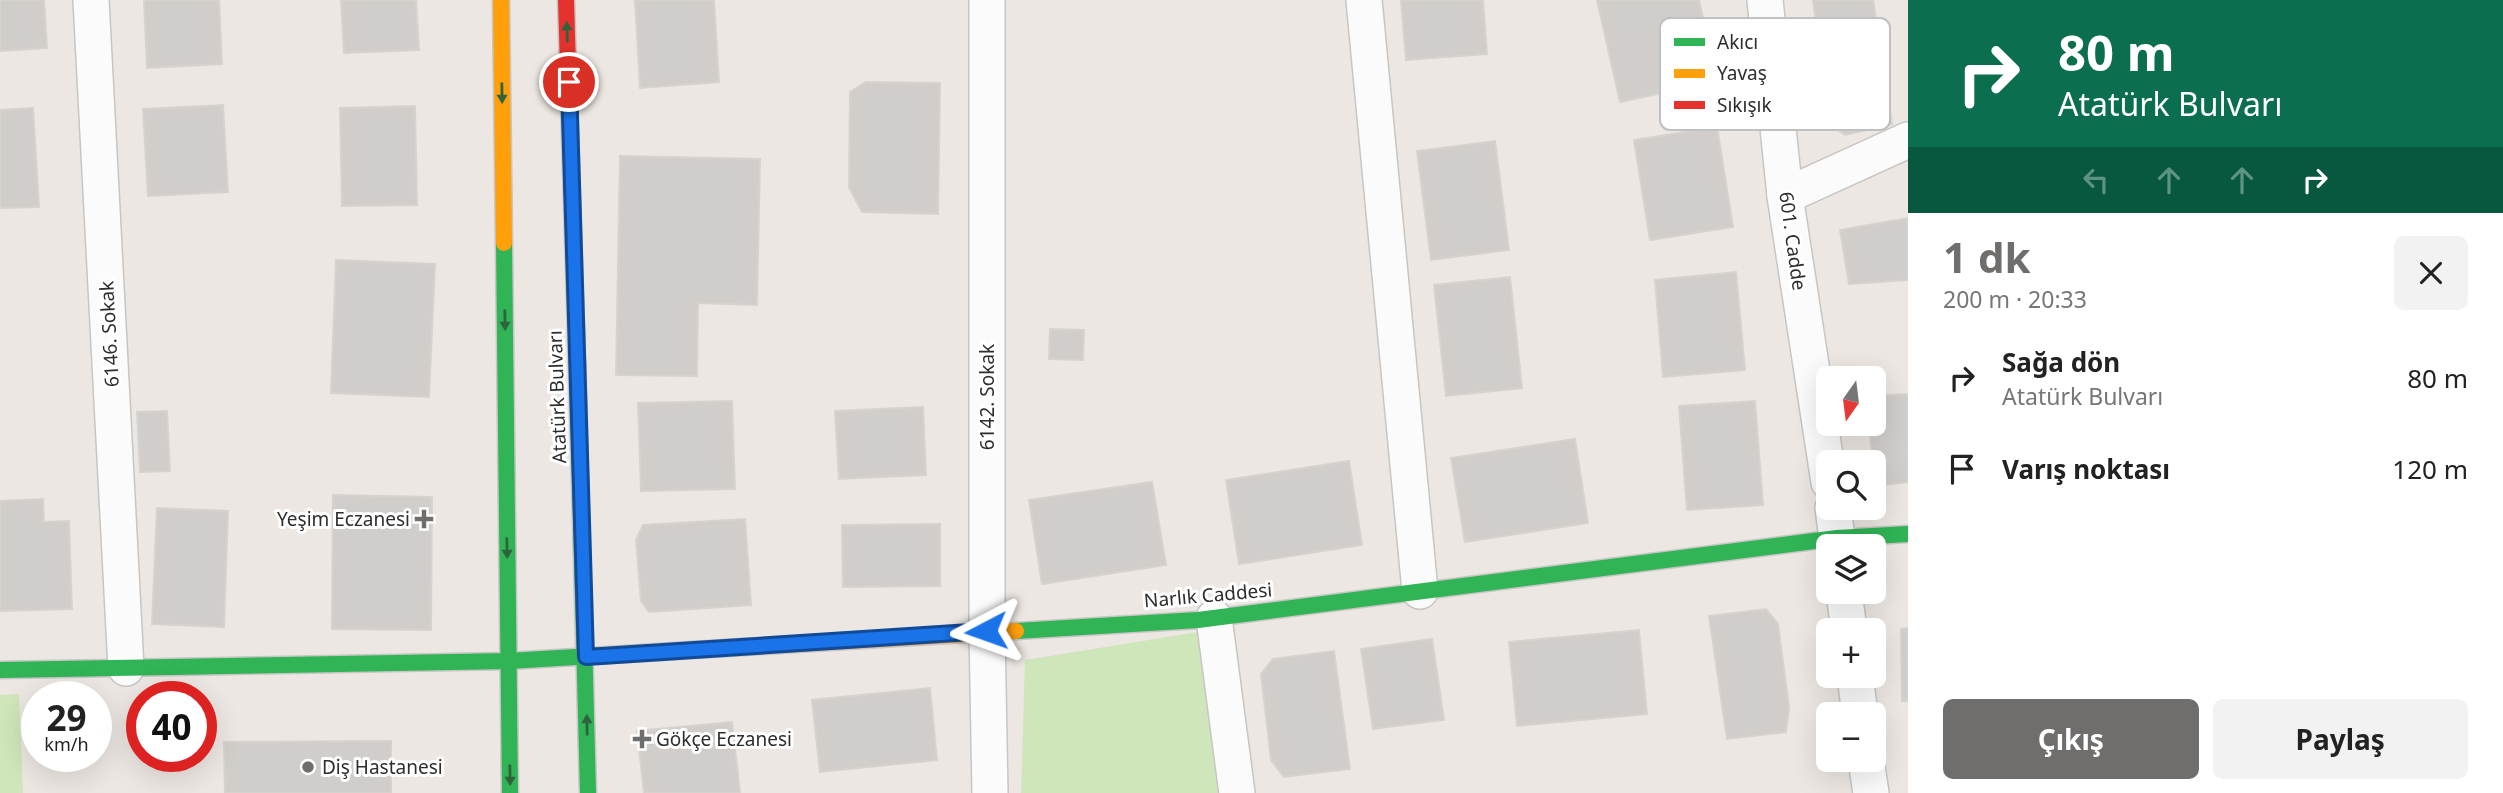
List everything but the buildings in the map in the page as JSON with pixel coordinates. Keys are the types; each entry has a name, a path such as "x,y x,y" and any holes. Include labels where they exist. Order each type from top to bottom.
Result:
{"street":[{"name":"6146. Sokak","path":"91,0 126,668"},
{"path":"501,0 510,793"},
{"name":"Atatürk Bulvarı","path":"566,0 588,793"},
{"name":"6142. Sokak","path":"987,0 986,631 990,793"},
{"path":"1364,0 1420,591"},
{"name":"601. Cadde","path":"1765,0 1767,18"},
{"name":"601. Cadde","path":"1778,130 1785,196 1824,450"},
{"path":"1785,196 1908,140"},
{"name":"Narlık Caddesi","path":"0,670 509,661 1214,618 1420,591 1836,530 1908,534"},
{"path":"1214,618 1237,793"},
{"path":"1868,772 1871,793"}],"green space":[{"path":"1204,631 1227,793 1021,793 1025,660"},
{"path":"19,694 23,793 0,793 0,695"}],"traffic: fast":[{"path":"504,243 510,793"},
{"path":"577,365 588,793"},
{"path":"1016,631 1198,620 1837,538 1908,534"},
{"path":"0,670 509,661 592,656"}],"traffic: slow":[{"path":"501,0 504,243"},
{"path":"592,656 1016,631"}],"traffic: jam":[{"path":"566,0 577,365"}],"place":[{"name":"Yeşim Eczanesi","path":"424,519"},
{"name":"Gökçe Eczanesi","path":"642,739"},
{"name":"Diş Hastanesi","path":"308,767"}],"route":[{"path":"569,82 586,657 986,631"}]}
